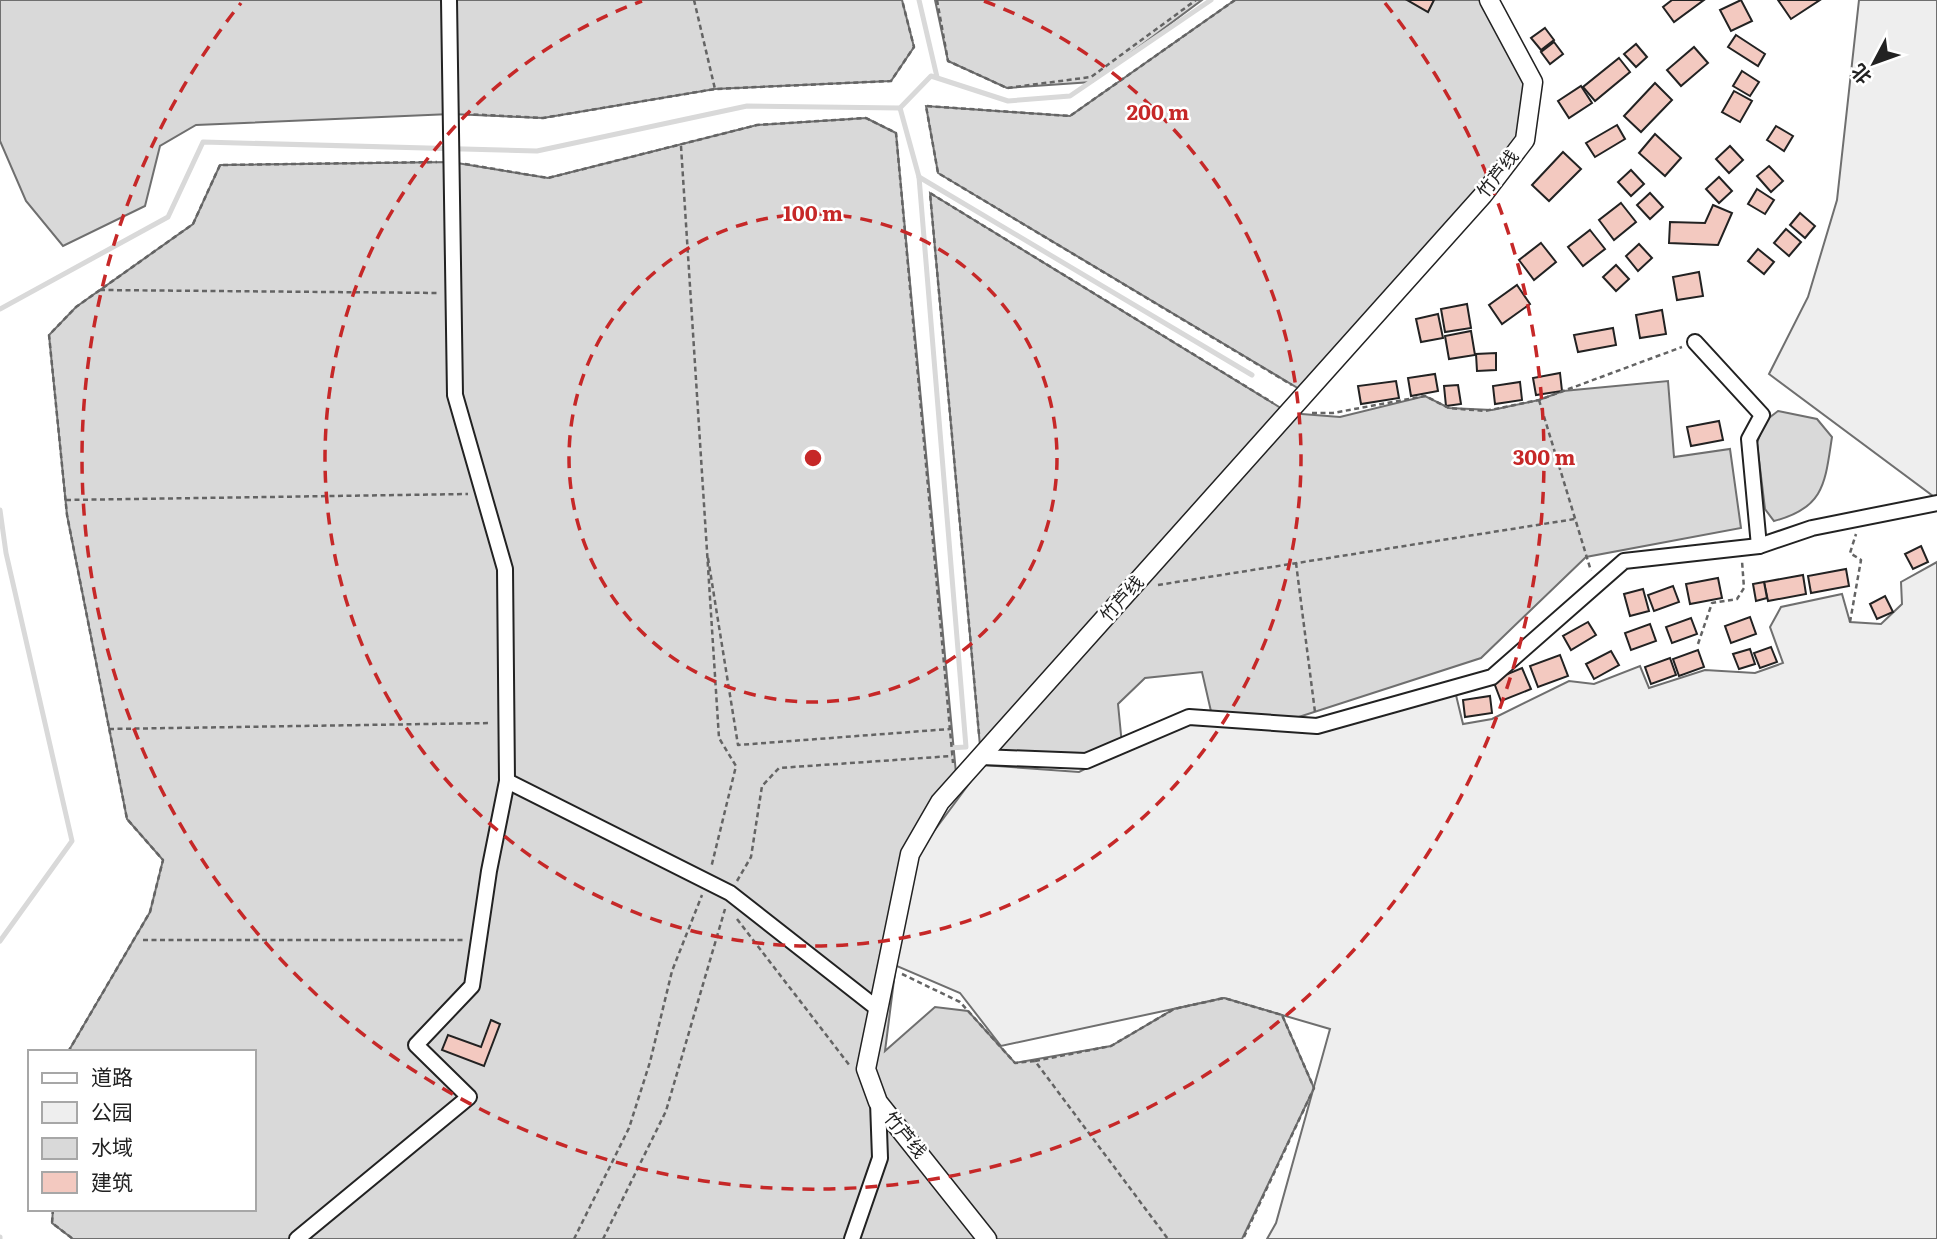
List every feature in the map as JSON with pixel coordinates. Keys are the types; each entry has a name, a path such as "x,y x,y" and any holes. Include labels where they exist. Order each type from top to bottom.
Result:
{"street":[{"path":"297,1239 469,1097 416,1045 472,986 507,781 505,569 455,395 449,0"},
{"name":"竹芦线","path":"987,1239 878,1102 866,1069 910,854 940,802 1483,195 1525,140 1533,82 1489,0"},
{"path":"1695,342 1762,415 1749,439 1759,546"},
{"path":"981,757 1086,761 1189,717 1317,726 1492,677 1624,561 1759,546 1812,528 1937,503"},
{"path":"507,781 720,887 878,1009"},
{"path":"852,1239 880,1158 878,1102"}],"path":[{"path":"694,0 715,89"},
{"path":"451,114 543,118 715,89 891,81 914,47 902,0"},
{"path":"937,0 948,61 1007,88 1091,77 1196,0"},
{"path":"1235,0 1070,116 926,106 938,173 1306,393"},
{"path":"69,1050 150,912 163,860 127,819 66,500 49,335 76,307 193,223 220,165 451,158 548,178 757,125 866,118 896,134 952,755 779,768 762,786 751,857 720,887 672,971 650,1062 629,1128 574,1239"},
{"path":"681,146 719,738 736,766 720,887"},
{"path":"981,757 930,193 1289,413 1333,413 1425,396 1449,408 1485,411 1539,400 1695,342"},
{"path":"99,290 453,293"},
{"path":"1539,400 1595,587"},
{"path":"66,500 482,494"},
{"path":"1850,622 1861,560 1850,553 1861,518"},
{"path":"1158,585 1575,519"},
{"path":"706,541 738,745 950,729"},
{"path":"1698,644 1712,603 1737,599 1744,588 1741,548"},
{"path":"1296,563 1317,726"},
{"path":"109,729 508,723"},
{"path":"603,1239 666,1111 726,906 853,1070"},
{"path":"143,940 479,940"},
{"path":"887,966 960,1002 1015,1063 1111,1046 1174,1009 1224,998 1282,1015 1314,1088 1244,1239"},
{"path":"1035,1061 1168,1239"},
{"path":"53,1211 51,1223 73,1239"}],"green space":[{"path":"1859,0 1937,0 1937,499 1769,374 1808,297 1837,200"},
{"path":"1937,562 1937,1239 1267,1239 1276,1223 1330,1029 1224,998 1001,1046 960,993 892,964 917,854 983,765 1079,772 1189,717 1321,731 1455,691 1463,724 1492,719 1569,681 1594,684 1640,666 1649,688 1705,670 1755,673 1783,663 1770,627 1781,607 1842,594 1850,622 1881,624 1902,604 1901,582"}],"water":[{"path":"0,0 902,0 914,47 891,81 715,89 543,118 451,114 196,125 160,146 145,206 63,246 26,201 0,141"},
{"path":"935,0 1202,0 1092,82 1007,88 948,61"},
{"path":"1235,0 1489,0 1533,82 1525,140 1306,393 938,173 926,106 1070,116"},
{"path":"866,118 896,133 957,784 910,854 885,1051 935,1007 968,1011 1015,1063 1111,1046 1174,1009 1224,998 1282,1015 1314,1088 1242,1239 73,1239 52,1223 53,1211 256,1211 256,1050 69,1050 150,912 163,860 127,819 67,515 49,335 76,307 193,224 220,165 451,162 548,178 757,125"},
{"path":"930,193 1289,413 1340,417 1425,396 1449,408 1492,410 1539,400 1563,391 1668,381 1674,457 1730,449 1741,528 1586,557 1481,658 1271,726 1213,720 1202,672 1145,678 1118,704 1122,745 1086,761 981,757"},
{"path":"1778,411 1817,419 1832,437 1820,491 1804,509 1774,521 1765,509 1757,443 1765,421"}],"building":[{"path":"1407,0 1434,0 1428,12"},
{"path":"1672,0 1704,0 1674,22 1663,7"},
{"path":"1741,0 1752,21 1731,31 1720,10"},
{"path":"1778,0 1820,0 1791,19"},
{"path":"1545,28 1554,40 1541,50 1531,38"},
{"path":"1736,35 1765,54 1758,66 1728,47"},
{"path":"1554,42 1563,54 1550,64 1541,52"},
{"path":"1636,44 1647,57 1636,67 1624,54"},
{"path":"1694,47 1708,63 1681,86 1667,70"},
{"path":"1619,58 1630,72 1595,101 1583,87"},
{"path":"1742,71 1759,82 1750,96 1733,86"},
{"path":"1655,83 1672,100 1641,132 1624,116"},
{"path":"1581,86 1592,103 1569,118 1558,101"},
{"path":"1734,91 1752,101 1740,122 1722,112"},
{"path":"1617,125 1625,139 1595,157 1586,143"},
{"path":"1776,126 1793,136 1784,151 1767,140"},
{"path":"1655,134 1681,158 1665,176 1639,153"},
{"path":"1730,146 1743,160 1729,173 1716,159"},
{"path":"1563,152 1581,169 1549,201 1532,185"},
{"path":"1769,166 1783,181 1771,192 1757,176"},
{"path":"1631,170 1644,184 1631,196 1618,182"},
{"path":"1719,177 1732,191 1719,203 1706,189"},
{"path":"1757,189 1774,200 1765,214 1748,204"},
{"path":"1650,193 1663,207 1650,219 1637,205"},
{"path":"1621,203 1636,222 1614,240 1599,220"},
{"path":"1713,205 1732,213 1718,245 1669,243 1670,222 1705,223"},
{"path":"1800,213 1815,226 1805,238 1790,225"},
{"path":"1786,229 1801,242 1789,256 1774,243"},
{"path":"1590,230 1605,249 1583,266 1568,247"},
{"path":"1541,243 1556,262 1534,280 1519,260"},
{"path":"1639,244 1652,258 1638,271 1626,256"},
{"path":"1758,249 1774,262 1764,274 1748,261"},
{"path":"1616,265 1629,279 1616,291 1603,277"},
{"path":"1699,272 1703,296 1677,300 1673,277"},
{"path":"1517,285 1530,304 1502,324 1489,305"},
{"path":"1467,304 1471,328 1445,332 1441,309"},
{"path":"1662,310 1666,334 1640,338 1636,315"},
{"path":"1438,314 1443,338 1421,342 1416,319"},
{"path":"1613,328 1616,345 1578,352 1574,335"},
{"path":"1471,331 1475,355 1449,359 1445,336"},
{"path":"1496,353 1496,370 1477,371 1476,354"},
{"path":"1560,373 1562,391 1536,395 1533,378"},
{"path":"1435,374 1438,391 1411,396 1408,378"},
{"path":"1396,381 1399,398 1361,404 1358,386"},
{"path":"1520,382 1522,400 1495,404 1493,386"},
{"path":"1458,385 1461,404 1446,406 1444,386"},
{"path":"1719,421 1723,440 1691,446 1687,427"},
{"path":"1921,546 1928,562 1913,569 1905,554"},
{"path":"1846,569 1849,586 1811,593 1808,576"},
{"path":"1803,575 1806,594 1768,601 1764,582"},
{"path":"1718,578 1722,598 1690,604 1686,584"},
{"path":"1764,582 1767,598 1756,601 1753,584"},
{"path":"1673,586 1679,602 1654,611 1648,595"},
{"path":"1643,589 1649,611 1630,616 1624,594"},
{"path":"1885,596 1893,612 1877,619 1870,604"},
{"path":"1750,617 1756,634 1731,643 1725,626"},
{"path":"1691,618 1697,634 1672,643 1666,627"},
{"path":"1588,622 1596,635 1571,650 1563,636"},
{"path":"1650,624 1656,641 1631,650 1625,633"},
{"path":"1771,647 1777,662 1760,668 1754,653"},
{"path":"1750,649 1755,664 1739,669 1733,654"},
{"path":"1698,650 1704,667 1679,676 1673,659"},
{"path":"1611,651 1619,665 1594,679 1586,664"},
{"path":"1560,655 1568,676 1538,687 1530,666"},
{"path":"1670,658 1676,675 1651,684 1645,667"},
{"path":"1522,668 1531,689 1501,701 1493,680"},
{"path":"1490,696 1492,713 1465,717 1463,700"},
{"path":"491,1020 500,1024 484,1066 442,1050 448,1035 481,1047"}],"waterway":[{"path":"919,0 937,77"},
{"path":"0,309 168,217 203,142 537,151 747,106 900,108 931,76 1008,101 1070,96 1211,0"},
{"path":"900,108 919,177 966,747 948,748"},
{"path":"919,177 1252,375"},
{"path":"0,510 6,553 72,841 0,941"}]}
